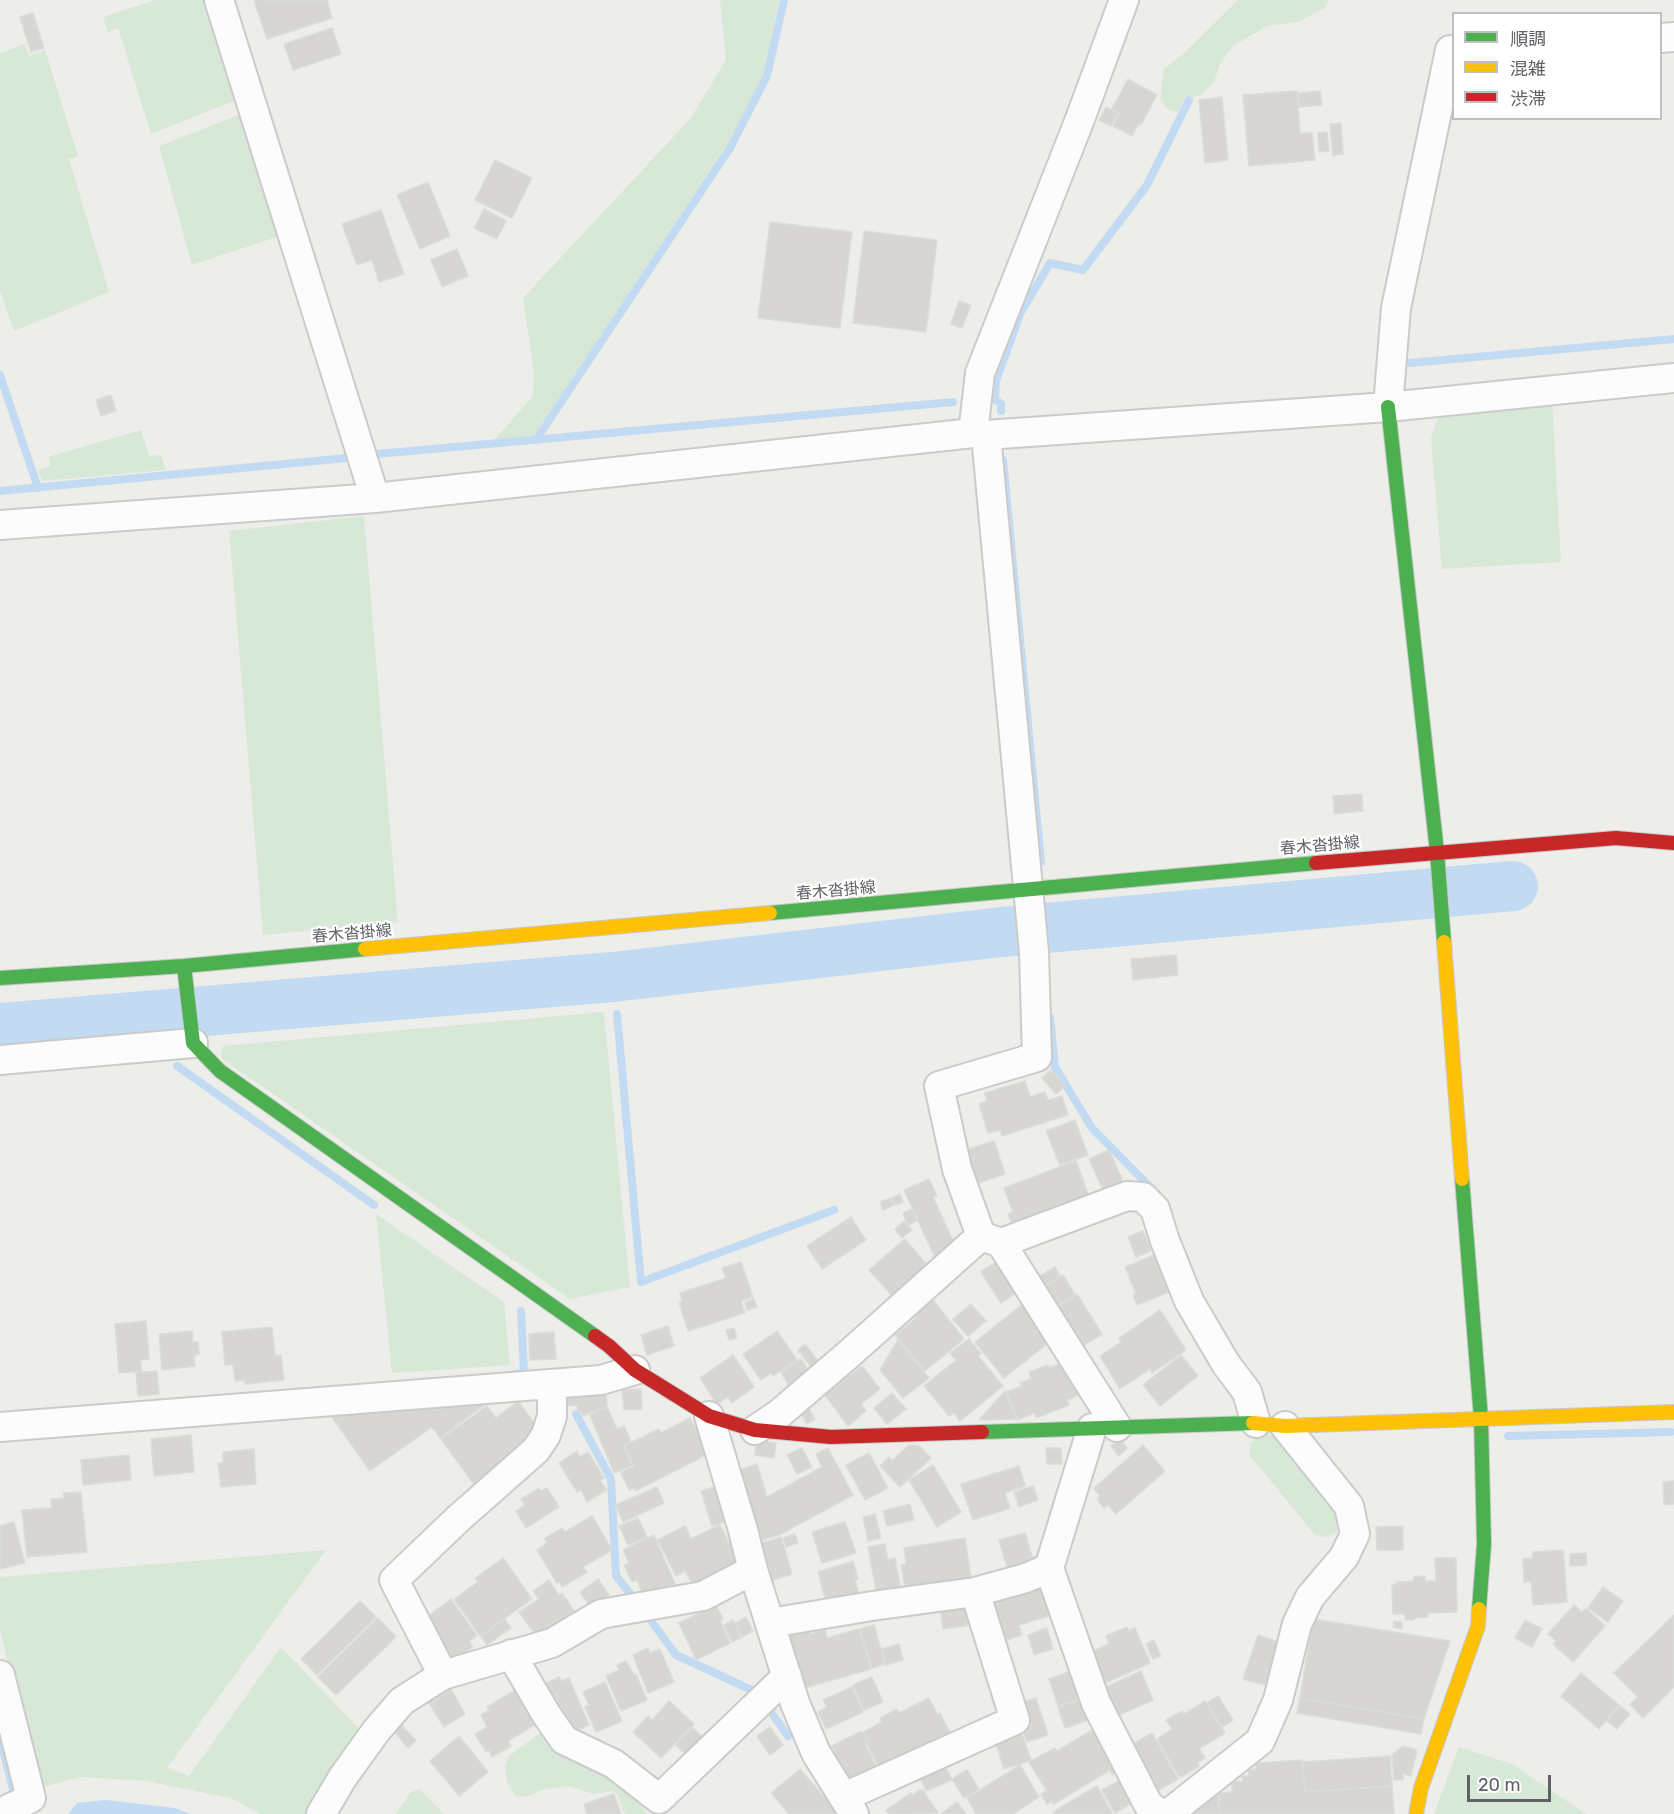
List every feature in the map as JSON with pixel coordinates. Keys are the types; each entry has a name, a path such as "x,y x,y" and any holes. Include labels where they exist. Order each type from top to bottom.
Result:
{"street":[{"path":"219,0 375,498"},
{"path":"1105,1428 991,1239 957,1169 939,1086 1037,1057 1034,952 979,434 980,373 1080,119 1124,0"},
{"path":"1416,1814 1421,1788 1478,1626 1484,1544 1481,1419 1437,852 1388,407 1396,308 1450,50 1452,50"},
{"path":"0,525 375,498 979,434 1388,407 1674,378"},
{"name":"春木沓掛線","path":"0,978 184,966 1437,852 1616,838 1674,843"},
{"path":"184,966 193,1043 220,1071 609,1347 634,1370 709,1416 755,1430 831,1437 1256,1423 1285,1426 1674,1412"},
{"path":"0,1060 193,1043"},
{"path":"755,1430 779,1414 991,1239 1127,1197 1143,1197 1155,1209 1189,1301 1226,1364 1247,1392 1256,1423"},
{"path":"0,1427 601,1380 634,1370"},
{"path":"443,1675 394,1580 459,1518 537,1450 546,1435 552,1416 552,1384"},
{"path":"709,1416 753,1570 795,1702 816,1753 849,1805 1015,1720 975,1592"},
{"path":"1105,1428 1049,1568 1096,1703 1153,1812 1260,1741 1278,1700 1297,1624 1310,1597 1344,1557 1355,1534 1349,1506 1285,1426"},
{"path":"770,1623 975,1592 1026,1578 1049,1568"},
{"path":"321,1814 343,1777 376,1731 402,1701 443,1675 552,1643 601,1614 704,1596 753,1570"},
{"path":"511,1654 564,1740 614,1764 659,1798 787,1676"},
{"path":"0,1675 31,1798 0,1813"}],"green space":[{"path":"155,0 204,0 236,100 151,134 118,28 108,32 103,17"},
{"path":"720,0 779,0 764,75 726,146 533,437 494,440 533,396 534,373 523,298 690,119 726,60"},
{"path":"1238,0 1329,0 1325,8 1298,22 1267,26 1233,46 1220,64 1214,82 1200,96 1185,97 1178,112 1168,110 1160,99 1164,69 1183,54"},
{"path":"25,44 29,56 45,50 78,156 69,159 109,292 14,331 0,291 0,53"},
{"path":"241,114 280,236 192,265 159,146"},
{"path":"1552,397 1561,562 1442,569 1431,438 1441,407"},
{"path":"141,430 149,456 161,455 166,470 42,481 38,470 51,466 48,457"},
{"path":"364,516 398,922 263,935 229,531"},
{"path":"604,1012 630,1287 570,1299 221,1058 223,1046"},
{"path":"376,1214 504,1302 510,1365 392,1373"},
{"path":"1262,1432 1277,1437 1336,1510 1337,1532 1327,1537 1315,1535 1250,1456 1250,1444"},
{"path":"326,1550 167,1768 189,1776 281,1647 360,1730 310,1814 260,1814 231,1798 146,1781 80,1777 43,1787 35,1782 0,1629 0,1577"},
{"path":"544,1730 649,1798 641,1806 647,1814 625,1814 617,1794 612,1791 594,1794 568,1786 542,1790 525,1797 516,1796 507,1782 505,1767 509,1756"},
{"path":"1459,1747 1512,1764 1586,1814 1434,1814"},
{"path":"419,1789 444,1814 396,1814 410,1793"}],"water":[{"path":"106,1800 175,1808 191,1814 68,1814 77,1803"}],"building":[{"path":"254,0 327,0 332,18 267,39"},
{"path":"33,13 44,48 31,52 20,17"},
{"path":"332,28 341,54 293,70 284,44"},
{"path":"1128,79 1157,95 1141,125 1139,123 1132,136 1113,126 1120,113 1112,109"},
{"path":"1297,91 1300,133 1312,133 1315,160 1249,166 1243,95"},
{"path":"1320,91 1322,105 1299,107 1298,93"},
{"path":"1222,97 1228,160 1205,163 1199,100"},
{"path":"1106,107 1118,113 1111,126 1099,120"},
{"path":"1341,123 1343,154 1333,156 1330,124"},
{"path":"1327,132 1329,151 1319,152 1318,133"},
{"path":"495,160 532,178 512,218 475,200"},
{"path":"428,182 450,236 420,249 397,195"},
{"path":"484,209 506,221 497,239 474,228"},
{"path":"381,210 404,274 379,282 372,260 357,265 342,224"},
{"path":"770,222 852,232 840,328 758,318"},
{"path":"864,231 937,240 926,332 853,323"},
{"path":"457,249 468,276 442,287 431,260"},
{"path":"959,301 971,305 962,328 951,324"},
{"path":"111,395 116,411 101,416 96,400"},
{"path":"1362,794 1363,811 1334,814 1333,796"},
{"path":"1176,955 1178,975 1133,980 1131,959"},
{"path":"1051,1070 1065,1086 1056,1094 1042,1078"},
{"path":"1025,1081 1030,1097 1045,1092 1048,1100 1062,1096 1068,1115 1002,1136 1000,1130 988,1133 979,1104 987,1101 985,1093"},
{"path":"1075,1120 1088,1155 1060,1165 1046,1131"},
{"path":"994,1141 1005,1174 976,1184 965,1150"},
{"path":"1109,1150 1125,1186 1105,1194 1089,1159"},
{"path":"1076,1161 1088,1194 1086,1195 1088,1201 1014,1228 1008,1214 1013,1212 1004,1188"},
{"path":"929,1179 937,1196 933,1197 956,1247 935,1258 904,1190"},
{"path":"900,1194 903,1202 895,1205 892,1198"},
{"path":"891,1198 894,1205 883,1210 880,1202"},
{"path":"912,1209 917,1221 908,1225 903,1213"},
{"path":"851,1217 866,1240 822,1269 807,1246"},
{"path":"904,1221 912,1230 902,1238 895,1229"},
{"path":"1143,1231 1151,1251 1136,1257 1128,1237"},
{"path":"905,1239 933,1272 895,1299 869,1270"},
{"path":"1159,1253 1174,1290 1137,1305 1133,1295 1136,1294 1125,1267"},
{"path":"1001,1259 1020,1290 1001,1303 981,1272"},
{"path":"741,1262 753,1297 741,1301 745,1313 688,1331 679,1302 682,1301 680,1293 726,1278 722,1268"},
{"path":"1055,1267 1060,1276 1044,1286 1038,1277"},
{"path":"1063,1275 1075,1295 1053,1308 1041,1288"},
{"path":"1077,1294 1102,1334 1078,1349 1054,1309"},
{"path":"754,1299 757,1307 747,1310 745,1302"},
{"path":"933,1300 964,1339 925,1371 895,1335"},
{"path":"971,1304 986,1321 968,1336 953,1319"},
{"path":"1023,1304 1052,1340 1004,1378 975,1342"},
{"path":"1160,1310 1186,1350 1152,1373 1150,1369 1120,1389 1100,1356 1121,1342 1119,1338"},
{"path":"146,1321 149,1359 140,1360 142,1371 119,1373 115,1324"},
{"path":"668,1326 674,1346 647,1355 641,1335"},
{"path":"272,1327 275,1356 281,1355 284,1380 245,1384 245,1380 235,1381 233,1364 225,1365 222,1332"},
{"path":"734,1328 737,1338 729,1340 726,1330"},
{"path":"192,1331 193,1342 198,1342 199,1354 194,1355 195,1366 162,1370 159,1334"},
{"path":"777,1331 797,1360 773,1376 771,1373 761,1380 743,1354"},
{"path":"554,1332 556,1359 530,1360 529,1334"},
{"path":"969,1339 981,1354 978,1356 1003,1386 960,1421 954,1413 949,1416 924,1386 956,1360 950,1353"},
{"path":"898,1340 929,1378 903,1398 880,1370"},
{"path":"805,1344 818,1361 811,1367 798,1350"},
{"path":"733,1355 754,1387 732,1403 728,1397 717,1404 700,1378"},
{"path":"1181,1355 1198,1376 1160,1406 1143,1385"},
{"path":"801,1359 810,1373 790,1387 781,1372"},
{"path":"1066,1361 1083,1393 1067,1400 1069,1405 1036,1418 1034,1413 1018,1420 1007,1392 1022,1386 1020,1383 1031,1379 1029,1372 1048,1365 1049,1368"},
{"path":"862,1366 880,1389 861,1404 866,1411 848,1426 825,1395"},
{"path":"157,1371 159,1394 138,1396 136,1373"},
{"path":"641,1389 642,1409 624,1410 622,1390"},
{"path":"606,1390 607,1406 583,1416 581,1412 578,1412 577,1405 564,1406 563,1393"},
{"path":"1005,1391 1016,1419 979,1420"},
{"path":"892,1393 906,1409 887,1424 874,1408"},
{"path":"486,1401 487,1403 440,1438 432,1427 370,1471 329,1413"},
{"path":"518,1401 540,1431 517,1447 521,1453 475,1486 441,1439 487,1406 496,1418"},
{"path":"805,1402 815,1419 807,1424 797,1407"},
{"path":"607,1407 617,1429 624,1426 631,1442 623,1445 632,1466 614,1473 590,1415"},
{"path":"690,1418 708,1454 635,1491 634,1488 629,1490 621,1473 634,1466 624,1446 659,1429 661,1433"},
{"path":"191,1435 194,1472 154,1476 151,1439"},
{"path":"1120,1439 1127,1448 1119,1456 1111,1446"},
{"path":"757,1440 776,1443 774,1458 755,1455"},
{"path":"909,1445 919,1446 931,1458 900,1487 880,1466 889,1457 892,1461"},
{"path":"1143,1445 1165,1471 1116,1514 1108,1505 1104,1508 1097,1499 1100,1496 1094,1488"},
{"path":"802,1448 812,1467 797,1474 787,1455"},
{"path":"828,1448 853,1495 779,1535 759,1541 737,1471 757,1464 767,1497 822,1467 816,1454"},
{"path":"1046,1448 1061,1448 1062,1464 1047,1464"},
{"path":"254,1449 256,1484 221,1487 218,1463 223,1463 223,1452"},
{"path":"577,1451 580,1457 588,1452 604,1478 600,1480 606,1490 587,1502 581,1490 577,1492 559,1463"},
{"path":"869,1453 888,1488 865,1500 846,1465"},
{"path":"129,1455 131,1480 83,1485 81,1460"},
{"path":"933,1465 961,1512 937,1527 909,1480"},
{"path":"1019,1466 1025,1486 1005,1493 1010,1508 973,1520 961,1484"},
{"path":"1674,1481 1674,1504 1664,1505 1663,1482"},
{"path":"721,1485 732,1520 712,1526 701,1491"},
{"path":"1033,1486 1038,1500 1019,1507 1014,1492"},
{"path":"657,1487 664,1503 623,1522 616,1505"},
{"path":"539,1488 541,1491 547,1488 559,1507 526,1528 516,1511 525,1505 521,1499"},
{"path":"81,1492 87,1552 27,1557 22,1510 52,1508 51,1499 64,1498 63,1493"},
{"path":"910,1504 914,1520 887,1526 883,1511"},
{"path":"875,1514 881,1538 868,1541 863,1517"},
{"path":"592,1516 612,1550 583,1567 587,1572 562,1587 560,1582 557,1583 537,1550 547,1543 544,1539 562,1528 565,1532"},
{"path":"638,1518 647,1537 628,1545 619,1526"},
{"path":"14,1522 25,1563 0,1569 0,1526"},
{"path":"845,1522 856,1553 822,1563 812,1532"},
{"path":"720,1525 739,1562 693,1585 685,1571 676,1576 658,1540 685,1526 691,1539"},
{"path":"1403,1526 1403,1550 1377,1550 1376,1527"},
{"path":"1025,1533 1035,1566 1009,1573 999,1540"},
{"path":"795,1534 798,1543 786,1547 783,1538"},
{"path":"654,1535 675,1584 670,1586 671,1588 643,1595 637,1580 632,1582 624,1565 629,1563 623,1550"},
{"path":"781,1537 792,1574 770,1581 758,1544"},
{"path":"965,1538 971,1578 905,1589 901,1565 906,1564 904,1548"},
{"path":"885,1544 888,1560 895,1558 901,1590 877,1595 868,1547"},
{"path":"1563,1550 1567,1602 1533,1605 1531,1582 1524,1582 1523,1559 1533,1558 1533,1552"},
{"path":"1586,1553 1587,1565 1570,1566 1570,1554"},
{"path":"503,1558 532,1599 480,1636 454,1599 478,1582 475,1578"},
{"path":"1435,1558 1456,1558 1457,1612 1428,1613 1428,1617 1414,1618 1414,1620 1405,1620 1405,1614 1393,1614 1392,1585 1398,1584 1397,1582 1414,1581 1414,1577 1425,1576 1425,1581 1436,1581"},
{"path":"853,1561 859,1594 826,1602 818,1572"},
{"path":"598,1579 609,1595 591,1608 580,1592"},
{"path":"549,1580 559,1595 562,1593 575,1612 538,1638 519,1612 539,1599 533,1591"},
{"path":"1042,1582 1046,1596 1043,1596 1049,1616 1019,1625 1022,1635 996,1643 984,1605 1018,1594"},
{"path":"1603,1587 1623,1601 1608,1622 1588,1608"},
{"path":"451,1599 477,1636 469,1641 473,1647 454,1661 424,1619"},
{"path":"360,1601 376,1617 317,1675 301,1659"},
{"path":"972,1601 979,1624 943,1629 940,1605"},
{"path":"716,1605 730,1643 696,1660 679,1623"},
{"path":"1574,1605 1582,1612 1586,1608 1605,1626 1573,1662 1553,1644 1556,1641 1548,1634"},
{"path":"1674,1615 1674,1687 1643,1718 1630,1704 1638,1697 1614,1673"},
{"path":"746,1617 753,1631 742,1637 735,1623"},
{"path":"378,1618 396,1637 336,1695 318,1677"},
{"path":"505,1619 511,1628 487,1645 481,1636"},
{"path":"1313,1619 1450,1641 1424,1719 1300,1698"},
{"path":"733,1620 741,1638 732,1642 724,1625"},
{"path":"1525,1620 1542,1629 1532,1647 1515,1638"},
{"path":"1394,1621 1402,1622 1402,1629 1393,1627"},
{"path":"807,1624 810,1634 825,1630 827,1638 859,1629 871,1669 801,1689 784,1630"},
{"path":"874,1625 885,1664 872,1668 860,1629"},
{"path":"1127,1627 1128,1631 1135,1628 1150,1663 1105,1683 1091,1652 1109,1644 1106,1636"},
{"path":"1047,1628 1053,1649 1034,1655 1028,1635"},
{"path":"1258,1635 1279,1642 1265,1685 1243,1679"},
{"path":"1154,1640 1161,1656 1153,1659 1146,1644"},
{"path":"899,1644 903,1660 886,1665 882,1649"},
{"path":"648,1648 650,1653 660,1649 674,1682 648,1693 633,1655"},
{"path":"626,1661 634,1675 636,1674 647,1700 621,1711 606,1676 619,1670 617,1665"},
{"path":"1076,1669 1084,1697 1058,1706 1049,1679"},
{"path":"1141,1671 1153,1700 1113,1718 1101,1689"},
{"path":"1581,1673 1619,1705 1599,1729 1561,1696"},
{"path":"559,1677 561,1681 569,1678 589,1725 570,1733 555,1696 551,1698 545,1684"},
{"path":"872,1677 883,1702 864,1710 853,1685"},
{"path":"605,1682 622,1721 596,1732 585,1707 589,1705 583,1692"},
{"path":"852,1687 863,1712 826,1729 818,1712 827,1707 823,1700"},
{"path":"519,1688 539,1722 508,1741 511,1746 492,1757 489,1750 486,1752 475,1734 487,1727 481,1715 489,1710 487,1707"},
{"path":"451,1689 465,1714 444,1727 429,1703"},
{"path":"1218,1696 1233,1720 1222,1727 1207,1703"},
{"path":"929,1698 950,1732 880,1769 867,1744 869,1742 864,1732 882,1722 880,1718 897,1709 899,1713"},
{"path":"1036,1698 1048,1735 1027,1742 1015,1704"},
{"path":"1085,1698 1092,1719 1065,1728 1058,1707"},
{"path":"1300,1698 1424,1719 1421,1734 1297,1713"},
{"path":"669,1701 694,1724 661,1758 633,1732 648,1716 652,1720"},
{"path":"1205,1701 1225,1733 1199,1749 1205,1758 1197,1763 1199,1766 1180,1778 1157,1739 1172,1729 1166,1720 1182,1711 1184,1714"},
{"path":"1620,1706 1630,1714 1617,1729 1607,1721"},
{"path":"401,1724 416,1741 408,1748 393,1730"},
{"path":"1019,1725 1031,1760 1004,1769 993,1734"},
{"path":"692,1727 707,1741 690,1759 676,1745"},
{"path":"770,1727 783,1745 770,1755 757,1736"},
{"path":"1094,1729 1119,1771 1113,1775 1110,1770 1054,1804 1052,1801 1047,1804 1041,1794 1047,1791 1029,1762 1055,1748 1057,1751"},
{"path":"862,1731 868,1742 865,1744 878,1769 849,1785 832,1746"},
{"path":"1152,1733 1178,1779 1155,1792 1129,1746"},
{"path":"459,1736 488,1772 459,1796 430,1761"},
{"path":"1403,1746 1417,1750 1411,1776 1403,1774 1403,1780 1394,1780 1392,1755"},
{"path":"1390,1756 1392,1786 1305,1792 1303,1762"},
{"path":"941,1757 952,1780 926,1791 916,1769"},
{"path":"1302,1760 1305,1792 1392,1786 1394,1814 1220,1814 1219,1793 1232,1792 1232,1782 1243,1781 1242,1776 1249,1776 1248,1770 1256,1769 1256,1763"},
{"path":"1020,1765 1039,1797 1013,1814 976,1814 967,1798"},
{"path":"800,1769 839,1814 789,1814 771,1793"},
{"path":"967,1770 979,1789 964,1798 952,1779"},
{"path":"1124,1778 1137,1800 1115,1813 1102,1790"},
{"path":"1097,1786 1113,1814 1055,1814 1053,1812"},
{"path":"922,1789 938,1813 889,1814 886,1810 911,1793 912,1795"},
{"path":"614,1794 621,1814 587,1814 584,1804"},
{"path":"1218,1794 1219,1814 1191,1814"},
{"path":"957,1802 966,1814 941,1814"}],"waterway":[{"path":"536,440 730,148 767,76 784,0"},
{"path":"995,399 996,381 1020,314 1050,263 1083,270 1147,185 1189,100"},
{"path":"1410,363 1674,339"},
{"path":"0,375 38,488"},
{"path":"990,399 995,399 1001,404 1001,411"},
{"path":"377,454 953,402"},
{"path":"0,491 347,458"},
{"path":"1003,460 1041,862"},
{"path":"0,1028 613,977 1002,932 1513,886"},
{"path":"1045,909 1048,945"},
{"path":"617,1014 641,1282 834,1210"},
{"path":"1050,1017 1055,1067 1092,1128 1156,1193"},
{"path":"65,1023 100,1036"},
{"path":"177,1066 374,1205"},
{"path":"515,1374 524,1373 521,1311"},
{"path":"576,1414 611,1479 616,1576 633,1597"},
{"path":"1508,1436 1671,1432"},
{"path":"649,1618 676,1655 756,1692"},
{"path":"768,1708 788,1736"},
{"path":"0,1738 13,1789"}],"traffic: fast":[{"path":"1388,407 1437,852 1444,942"},
{"path":"770,913 1316,863"},
{"path":"0,978 184,966 365,949"},
{"path":"184,966 193,1043 220,1071 595,1336"},
{"path":"1462,1179 1481,1419 1484,1544 1479,1609"},
{"path":"982,1432 1253,1423"}],"traffic: slow":[{"path":"365,949 770,913"},
{"path":"1444,942 1462,1179"},
{"path":"1253,1423 1285,1426 1674,1412"},
{"path":"1416,1814 1421,1788 1478,1626 1479,1609"}],"traffic: jam":[{"path":"1316,863 1616,838 1674,843"},
{"path":"595,1336 635,1370 709,1416 755,1430 831,1437 982,1432"}]}
